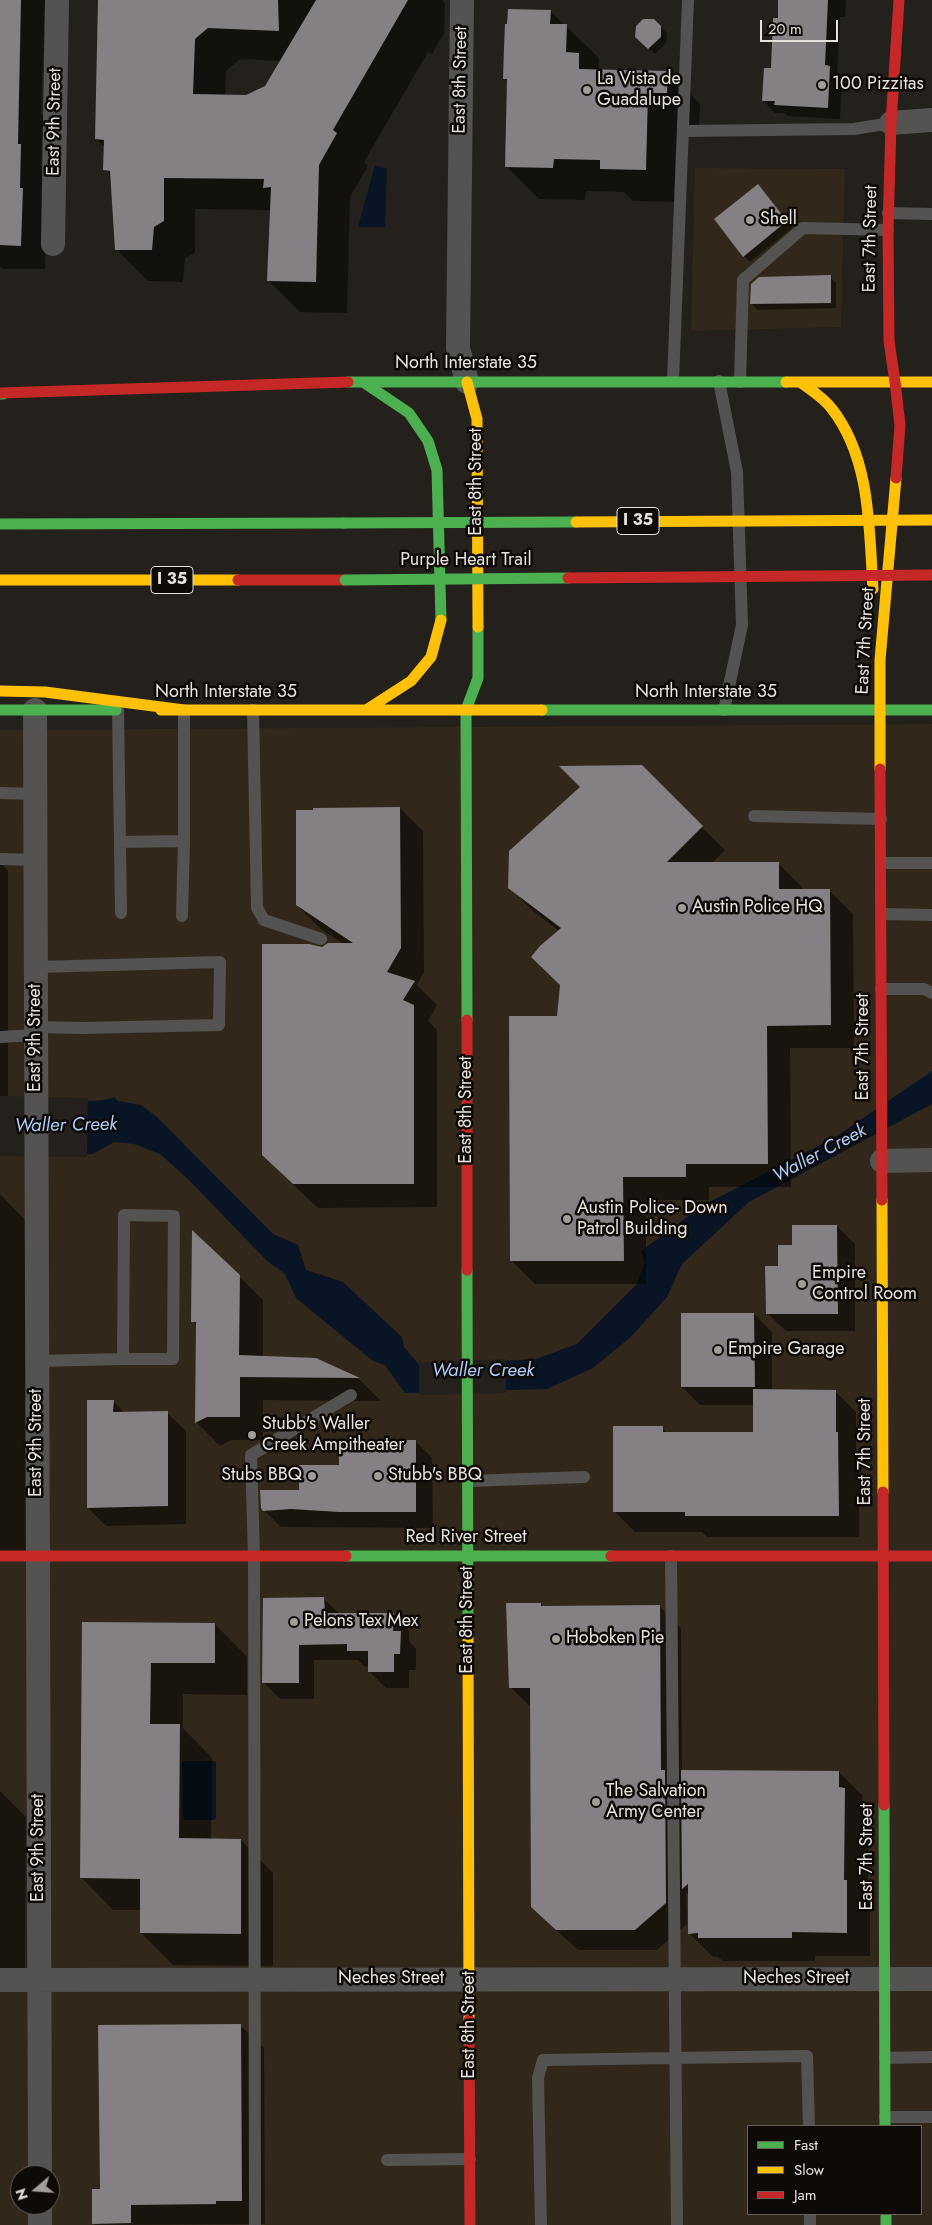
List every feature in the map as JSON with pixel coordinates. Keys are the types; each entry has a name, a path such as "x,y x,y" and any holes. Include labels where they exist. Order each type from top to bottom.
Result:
{"main road":[{"name":"East 7th Street","path":"885,2122 880,660 900,425 888,341 888,213 891,123 899,0"},
{"name":"North Interstate 35","path":"1,394 363,382 932,382"},
{"path":"363,382 409,413 428,441 437,470 441,625 431,658 411,681 366,710"},
{"name":"East 8th Street","path":"467,382 477,419 478,678 466,710 470,2225"},
{"path":"800,382 832,409 847,432 856,459 864,492 880,660"},
{"name":"I 35","path":"0,524 932,520"},
{"name":"Purple Heart Trail","path":"0,580 345,580 932,575"},
{"path":"0,690 45,692 184,710"},
{"name":"North Interstate 35","path":"0,710 932,710"},
{"name":"Red River Street","path":"0,1556 932,1556"}],"street":[{"name":"East 9th Street","path":"53,244 57,0"},
{"name":"East 8th Street","path":"462,0 458,348 467,382"},
{"path":"891,123 932,120"},
{"name":"East 9th Street","path":"35,710 40,2165"},
{"path":"882,1161 927,1160"},
{"name":"Neches Street","path":"0,1980 932,1979"}],"lane":[{"path":"674,381 688,0"},
{"path":"683,131 854,129 891,123"},
{"path":"888,213 932,214"},
{"path":"740,382 743,280 804,228 888,230"},
{"path":"719,382 737,472 742,625 724,710"},
{"path":"118,710 121,913"},
{"path":"182,916 184,710"},
{"path":"253,710 257,908 264,920 321,939"},
{"path":"0,793 35,794"},
{"path":"754,816 882,819"},
{"path":"120,842 184,841"},
{"path":"0,859 35,860"},
{"path":"881,863 932,863"},
{"path":"882,914 932,915"},
{"path":"0,1037 36,1031 83,1028 220,1025 220,962 36,967"},
{"path":"881,989 924,989 932,993"},
{"path":"37,1362 173,1359 174,1216 124,1215 123,1359"},
{"path":"255,2225 254,1556 251,1455 351,1395"},
{"path":"468,1480 584,1477"},
{"path":"671,1556 677,2225"},
{"path":"541,2225 538,2078 543,2060 807,2056 809,2125"},
{"path":"885,2058 932,2057"},
{"path":"885,2122 932,2117"},
{"path":"387,2160 470,2159"}],"shaded area":[{"path":"695,168 845,169 841,327 691,331"},
{"path":"932,724 932,2225 0,2225 0,730"}],"water":[{"path":"375,165 387,169 385,227 358,227"},
{"name":"Waller Creek","path":"932,1071 932,1104 749,1202 682,1264 667,1297 631,1337 593,1368 547,1389 405,1393 385,1365 373,1361 296,1298 285,1274 267,1261 189,1180 160,1154 134,1144 114,1142 93,1154 0,1153 0,1099 94,1101 114,1097 118,1101 141,1105 157,1117 273,1234 298,1245 306,1270 343,1282 402,1337 404,1347 420,1366 536,1359 577,1344 637,1284 645,1262 641,1251 702,1206 837,1136"},
{"path":"184,1761 214,1761 216,1763 216,1818 214,1820 185,1820 183,1818 182,1763"}],"pier":[{"path":"0,1096 88,1098 87,1157 0,1156"},
{"path":"506,1359 506,1393 419,1395 419,1360 421,1363"}],"building":[{"path":"0,0 21,0 18,144 21,144 20,188 23,188 21,246 0,245"},
{"path":"98,0 278,0 279,31 208,28 195,39 193,94 246,95 265,86 316,0 408,0 333,130 337,133 319,165 316,282 267,281 271,187 263,188 264,179 164,178 164,221 154,227 152,250 115,250 110,171 103,170 104,140 95,139"},
{"path":"778,0 828,0 825,65 830,66 828,108 774,105 775,101 762,101 764,68 771,68 773,18 778,18"},
{"name":"La Vista de Guadalupe","path":"508,9 551,10 550,24 567,24 566,52 579,53 579,69 668,71 667,93 648,93 646,170 600,169 600,160 554,159 553,168 505,167 507,79 503,79 505,24 507,24"},
{"path":"643,19 654,19 661,26 661,37 648,49 635,37 636,26"},
{"name":"Shell","path":"758,184 787,221 743,257 714,219"},
{"name":"Shell","path":"831,275 831,303 750,304 751,284 759,277"},
{"path":"642,765 703,826 667,862 779,862 779,889 830,889 831,1025 767,1026 768,1164 686,1164 686,1177 623,1177 624,1261 510,1261 509,1016 557,1016 560,985 531,957 540,946 561,928 508,888 509,851 580,787 559,766"},
{"path":"400,807 401,948 387,972 415,981 403,1000 414,1005 414,1184 293,1184 262,1155 262,944 309,944 322,947 328,943 353,943 296,905 296,810 313,810 313,808"},
{"name":"Empire Control Room","path":"792,1225 837,1225 838,1314 766,1314 765,1266 778,1266 778,1245 792,1245"},
{"path":"192,1230 240,1275 239,1355 316,1358 360,1378 240,1377 240,1417 207,1417 195,1423 196,1322 191,1322"},
{"name":"Empire Garage","path":"681,1313 754,1313 755,1387 681,1387"},
{"path":"753,1389 836,1390 839,1516 685,1516 685,1512 613,1512 613,1426 663,1426 663,1432 753,1432"},
{"path":"87,1400 114,1400 113,1412 168,1411 168,1506 87,1508"},
{"name":"Stubb's BBQ","path":"339,1440 416,1440 416,1512 339,1512 291,1509 263,1511 261,1508 260,1490 299,1490 299,1465 339,1465"},
{"path":"324,1597 325,1613 394,1613 393,1631 401,1631 400,1654 394,1654 394,1672 368,1672 368,1651 347,1651 347,1644 299,1645 299,1683 262,1683 263,1598"},
{"name":"The Salvation Army Center","path":"506,1603 541,1603 541,1606 660,1605 661,1770 665,1770 666,1903 635,1930 556,1930 531,1907 530,1688 509,1688"},
{"path":"82,1622 215,1623 215,1663 151,1663 150,1724 180,1724 179,1838 241,1839 241,1934 140,1933 140,1879 80,1878"},
{"path":"681,1770 839,1771 839,1787 845,1788 844,1880 847,1880 847,1933 792,1932 792,1938 698,1938 698,1933 688,1934 688,1884 682,1889"},
{"path":"241,2024 242,2201 216,2201 216,2204 131,2205 131,2223 92,2224 92,2189 100,2189 98,2025"}],"traffic: fast":[{"path":"348,382 786,382"},
{"path":"363,382 409,413 428,441 437,470 441,620"},
{"path":"344,523 576,522"},
{"path":"0,524 344,523"},
{"path":"345,580 568,578"},
{"path":"467,1020 466,710 478,678 478,627"},
{"path":"0,710 116,710"},
{"path":"542,710 932,710"},
{"path":"467,1270 468,1636"},
{"path":"346,1556 611,1556"},
{"path":"884,1805 885,2125"},
{"path":"886,2215 886,2225"}],"traffic: slow":[{"path":"467,382 477,419 478,627"},
{"path":"786,382 932,382"},
{"path":"800,382 829,405 845,429 854,450 866,495 873,589"},
{"path":"880,769 880,660 896,478"},
{"path":"576,522 932,520"},
{"path":"0,580 238,580"},
{"path":"366,710 411,681 431,657 441,620"},
{"path":"0,691 45,692 184,710"},
{"path":"161,710 542,710"},
{"path":"882,1200 883,1492"},
{"path":"468,1636 469,2020"}],"traffic: jam":[{"path":"895,382 889,341 888,230 891,123 899,0"},
{"path":"0,393 348,382"},
{"path":"895,382 900,425 896,478"},
{"path":"568,578 932,575"},
{"path":"238,580 345,580"},
{"path":"880,769 882,1200"},
{"path":"467,1020 467,1270"},
{"path":"883,1492 884,1805"},
{"path":"0,1556 346,1556"},
{"path":"611,1556 932,1556"},
{"path":"469,2020 470,2225"}],"place":[{"name":"100 Pizzitas","path":"822,85"},
{"name":"La Vista de Guadalupe","path":"587,90"},
{"name":"Shell","path":"750,220"},
{"name":"Austin Police HQ","path":"682,908"},
{"name":"Austin Police- Down Patrol Building","path":"567,1219"},
{"name":"Empire Control Room","path":"802,1284"},
{"name":"Empire Garage","path":"718,1350"},
{"name":"Stubb's Waller Creek Ampitheater","path":"252,1435"},
{"name":"Stubs BBQ","path":"312,1476"},
{"name":"Stubb's BBQ","path":"378,1476"},
{"name":"Pelons Tex Mex","path":"294,1622"},
{"name":"Hoboken Pie","path":"556,1639"},
{"name":"The Salvation Army Center","path":"596,1802"}]}
